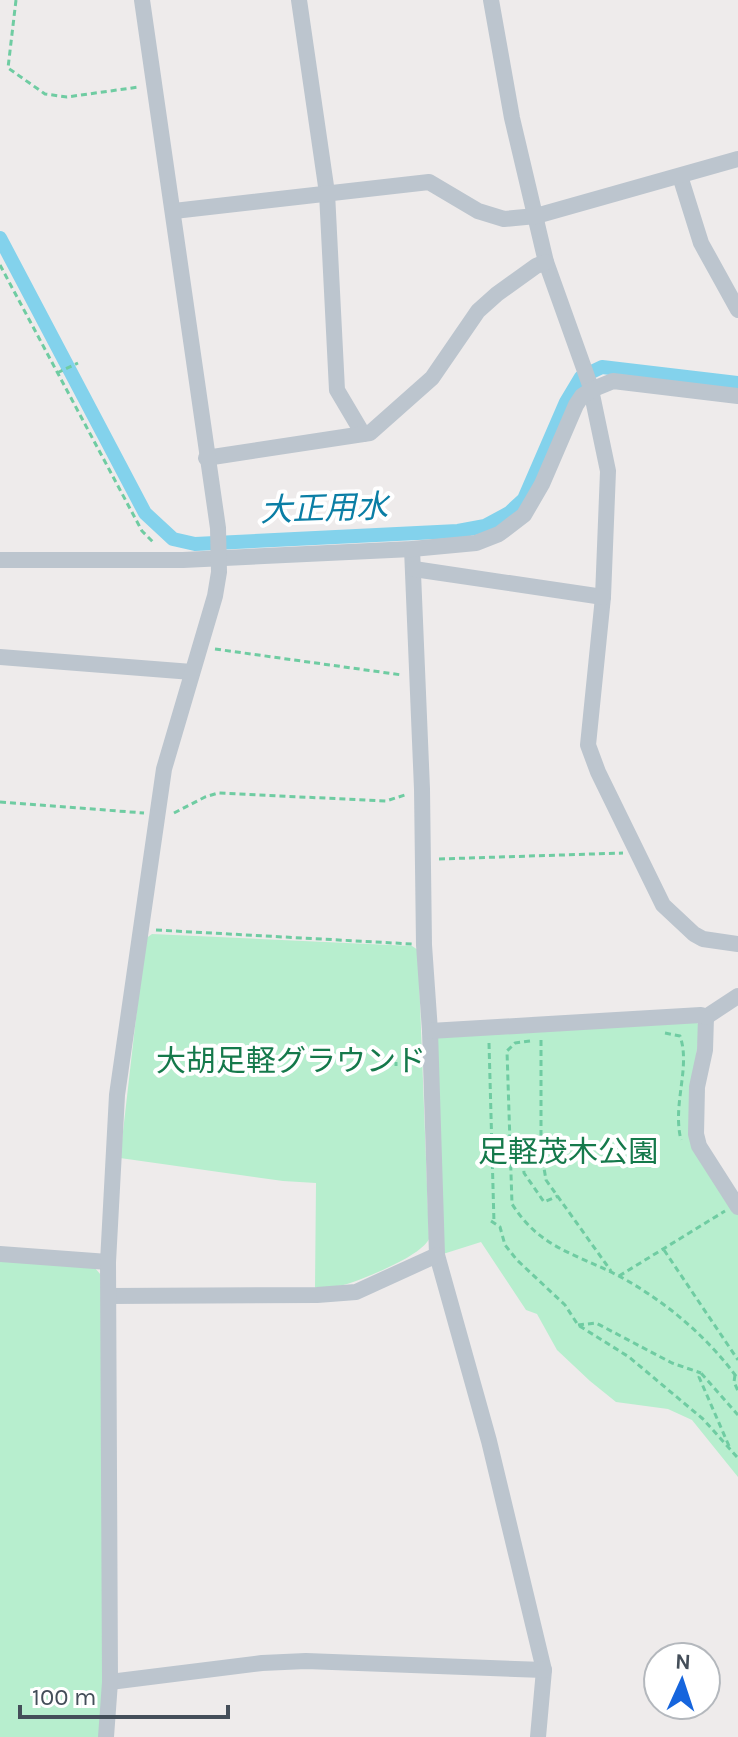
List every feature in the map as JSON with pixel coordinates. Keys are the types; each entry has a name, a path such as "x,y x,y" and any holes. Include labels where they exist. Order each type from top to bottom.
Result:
{"street":[{"path":"106,1737 110,1682 108,1262 117,1095 164,769 218,584 218,528 142,0"},
{"path":"299,0 327,193 337,390 363,434"},
{"path":"491,0 512,118 546,262 590,387 608,471 603,597 588,745 598,772 663,905 684,927 703,939 738,944"},
{"path":"174,211 429,182 478,211 504,219 536,216 738,159"},
{"path":"680,176 701,243 738,310"},
{"path":"206,458 370,433 432,378 467,324 497,294 546,262"},
{"path":"0,560 183,560 218,555 412,549 476,543 511,526 524,515 576,405 590,387 621,381 738,396"},
{"path":"412,549 422,789 424,945 421,996 430,1031 437,1255 489,1441 544,1670 538,1737"},
{"path":"414,569 603,597"},
{"path":"0,657 192,672"},
{"path":"706,1017 738,996"},
{"path":"430,1031 623,1018 706,1017"},
{"path":"706,1017 705,1050 697,1087 696,1134 699,1146 733,1212"},
{"path":"0,1254 108,1262"},
{"path":"109,1296 356,1292 437,1255"},
{"path":"110,1682 262,1663 306,1661 544,1670"}],"path":[{"path":"16,0 8,68 45,94 67,97 155,85"},
{"path":"0,265 142,531 157,545"},
{"path":"58,373 78,363"},
{"path":"200,646 417,677"},
{"path":"0,802 126,810 164,818 218,793 386,801 422,789"},
{"path":"423,860 636,851"},
{"path":"140,929 424,945"},
{"path":"663,1033 680,1036 685,1050 677,1126 682,1147"},
{"path":"613,1273 546,1180 541,1150 544,1040 515,1043 507,1051 512,1204 525,1224 543,1240 619,1276 670,1310 710,1344 737,1377 734,1382 738,1391"},
{"path":"485,1043 490,1043 493,1222 500,1227 505,1245 565,1305 578,1325 629,1357 703,1419 738,1458"},
{"path":"490,1145 522,1145 524,1173 544,1202 558,1196"},
{"path":"619,1276 725,1211 733,1212"},
{"path":"664,1250 738,1360"},
{"path":"578,1325 596,1323 672,1363 701,1373 738,1415"},
{"path":"701,1373 699,1377 731,1450"}],"green space":[{"name":"大胡足軽グラウンド","path":"152,934 412,946 418,950 429,1239 424,1246 367,1277 343,1285 315,1288 316,1183 120,1158 145,939"},
{"name":"足軽茂木公園","path":"697,1022 700,1028 691,1091 695,1149 738,1215 738,1477 692,1420 668,1409 616,1402 590,1381 557,1350 537,1314 526,1310 481,1242 443,1254 435,1034"},
{"path":"0,1261 94,1267 101,1275 105,1683 100,1737 0,1737"}],"waterway":[{"name":"大正用水","path":"0,238 145,513 173,539 195,544 458,531 485,526 509,513 524,499 566,402 581,377 602,367 738,383"}]}
